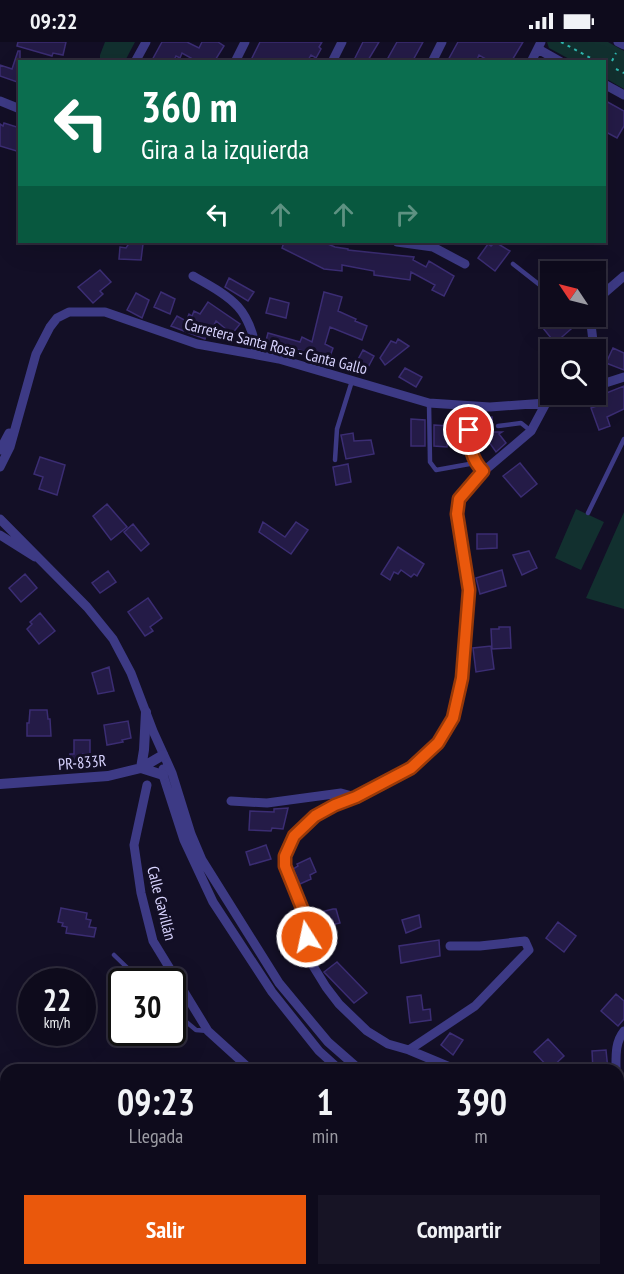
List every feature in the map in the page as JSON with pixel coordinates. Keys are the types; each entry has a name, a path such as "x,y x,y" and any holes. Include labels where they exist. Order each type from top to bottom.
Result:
{"street":[{"path":"136,60 146,42"},
{"path":"236,60 245,42"},
{"path":"333,60 342,42"},
{"path":"433,60 442,42"},
{"path":"618,42 624,45"},
{"path":"532,60 539,45 558,60"},
{"path":"606,85 624,95"},
{"path":"0,101 18,108"},
{"path":"416,243 434,244 465,264"},
{"path":"193,276 238,305 248,321 256,355"},
{"path":"606,292 624,276"},
{"name":"Carretera Santa Rosa - Canta Gallo","path":"0,467 10,447 36,354 57,318 69,312 105,312 197,344 279,359 429,403 490,407 540,403"},
{"path":"606,383 624,377"},
{"path":"443,1064 388,1044 367,1031 339,1004 326,987 310,961 304,913 285,866 285,856 294,836 315,816 411,768 438,743 453,718 462,678 469,590 457,514 459,499 483,471 531,431 545,405"},
{"name":"Carretera Santa Rosa - Canta Gallo","path":"0,450 14,427"},
{"path":"0,519 87,607 113,639 131,672 172,773 198,852 222,895 279,983 328,1042 353,1064"},
{"path":"1,536 37,558"},
{"path":"146,712 141,768 163,776"},
{"path":"163,755 163,776 184,840 213,902 272,992 319,1051 333,1064"},
{"name":"PR-833R","path":"0,784 108,776 141,768 163,755"},
{"name":"Calle Gavillán","path":"147,784 134,845 141,893 153,941 208,1031 244,1064"},
{"path":"231,801 267,803 341,793 356,797"},
{"path":"409,1050 475,1006 529,950 525,941 480,946 450,946"},
{"path":"616,1064 616,1047 624,1031"}],"lane":[{"path":"513,264 540,285"},
{"path":"334,460 337,429 352,381"},
{"path":"429,403 430,462 436,470 475,463"},
{"path":"498,426 521,423 531,431"},
{"path":"452,430 469,430 475,463 483,471"},
{"path":"588,513 624,439"},
{"path":"114,955 128,968"},
{"path":"186,1022 196,1030 208,1031"}],"path":[{"path":"561,42 594,60"},
{"path":"612,61 615,55"},
{"path":"616,69 624,73"}],"green space":[{"path":"105,42 135,42 126,60 100,60"},
{"path":"547,42 608,42 624,51 624,89 606,79 606,60 571,60 549,48"},
{"path":"576,509 604,522 581,570 555,558"},
{"path":"624,512 624,609 586,598"}],"building":[{"path":"18,42 66,42 63,55 53,53 52,56 17,46"},
{"path":"162,42 187,42 199,48 202,42 218,42 224,46 215,60 194,60 182,53 180,58 176,56 174,60 152,60"},
{"path":"260,42 322,42 316,58 311,55 308,60 251,60"},
{"path":"363,42 379,42 368,60 354,60"},
{"path":"397,42 423,42 413,60 388,58"},
{"path":"458,42 523,42 512,60 488,60 479,55 477,60 448,60"},
{"path":"18,51 20,51 18,82 0,76 0,65 12,69"},
{"path":"606,101 624,111 624,126 617,138 606,132"},
{"path":"4,123 18,127 18,151 0,146 0,124 3,126"},
{"path":"129,243 142,243 141,260 119,259 120,247 126,248"},
{"path":"284,243 325,243 348,250 414,257 413,260 426,267 429,261 454,276 444,296 432,290 435,285 411,272 410,280 374,275 374,271 342,265 342,271 324,269 282,248"},
{"path":"497,243 510,251 495,271 478,258 488,244 491,246"},
{"path":"100,270 111,282 100,291 103,294 93,303 78,287"},
{"path":"229,278 254,292 248,301 225,287"},
{"path":"161,292 175,299 170,314 154,307"},
{"path":"324,292 342,297 338,311 367,326 362,340 330,327 325,344 333,348 329,359 296,349 294,354 274,348 274,350 264,348 268,333 300,342 302,337 312,342"},
{"path":"136,293 149,300 142,318 127,310"},
{"path":"270,298 289,303 286,318 266,313"},
{"path":"208,302 240,324 232,334 216,321 205,339 171,326 177,316 186,321 189,314 192,316 194,311 200,314"},
{"path":"573,327 560,339 552,339 543,328"},
{"path":"398,339 409,346 385,365 380,358 391,341 396,343"},
{"path":"613,348 624,353 624,370 606,363"},
{"path":"363,350 374,356 366,371 355,365"},
{"path":"405,368 422,377 416,387 399,377"},
{"path":"624,386 624,409 607,417 610,426 599,430 591,408 606,405 606,393"},
{"path":"492,417 493,432 502,432 499,434 506,443 496,452 489,442 481,448 479,418"},
{"path":"411,419 425,420 425,446 411,446"},
{"path":"434,425 449,426 447,447 434,446"},
{"path":"353,433 354,441 371,440 374,454 346,459 341,435"},
{"path":"40,457 65,465 57,495 39,489 43,477 34,474"},
{"path":"520,463 537,484 521,497 503,476"},
{"path":"348,464 351,482 336,485 333,467"},
{"path":"107,504 127,527 111,540 93,516"},
{"path":"263,522 285,537 296,522 308,530 291,554 259,532"},
{"path":"133,524 149,544 141,551 124,532"},
{"path":"477,534 497,534 497,548 477,549"},
{"path":"398,547 424,564 417,576 414,574 411,577 401,570 398,574 394,572 390,580 381,574"},
{"path":"529,551 537,568 522,575 513,555"},
{"path":"502,570 506,586 480,594 476,578"},
{"path":"108,571 116,582 100,593 92,583"},
{"path":"25,574 37,588 21,602 9,588"},
{"path":"148,598 162,618 150,627 153,631 145,636 128,612"},
{"path":"40,613 55,631 39,644 27,629 32,624 30,622"},
{"path":"499,627 510,627 511,648 492,649 491,629 499,629"},
{"path":"491,646 494,669 476,672 473,648"},
{"path":"109,667 114,691 98,694 92,673"},
{"path":"30,710 47,710 51,736 27,736"},
{"path":"128,721 131,738 107,745 104,725"},
{"path":"74,740 90,740 90,754 83,754 81,765 70,765 70,754 74,754"},
{"path":"288,808 283,829 249,830 250,811 274,812 274,809"},
{"path":"266,845 271,859 250,865 246,852"},
{"path":"310,858 316,872 310,875 311,879 300,884 293,869 298,866 297,864"},
{"path":"61,908 87,913 86,919 91,920 89,927 96,928 94,937 66,933 67,927 58,922"},
{"path":"336,909 340,923 317,928 313,914"},
{"path":"419,915 421,927 406,933 402,920"},
{"path":"558,922 576,936 564,952 546,938"},
{"path":"439,940 440,956 401,963 399,946"},
{"path":"337,962 367,993 354,1003 324,972"},
{"path":"616,994 624,1001 624,1019 618,1026 601,1011"},
{"path":"421,995 423,1010 430,1009 431,1020 410,1023 407,997"},
{"path":"450,1033 463,1040 453,1055 441,1045"},
{"path":"548,1039 564,1056 555,1064 545,1064 534,1052"},
{"path":"606,1050 607,1064 593,1064 592,1051"}],"route":[{"path":"307,937 304,913 285,866 285,856 294,836 315,816 411,768 438,743 453,718 462,678 469,590 457,514 459,499 483,471 475,463 469,430"}]}
